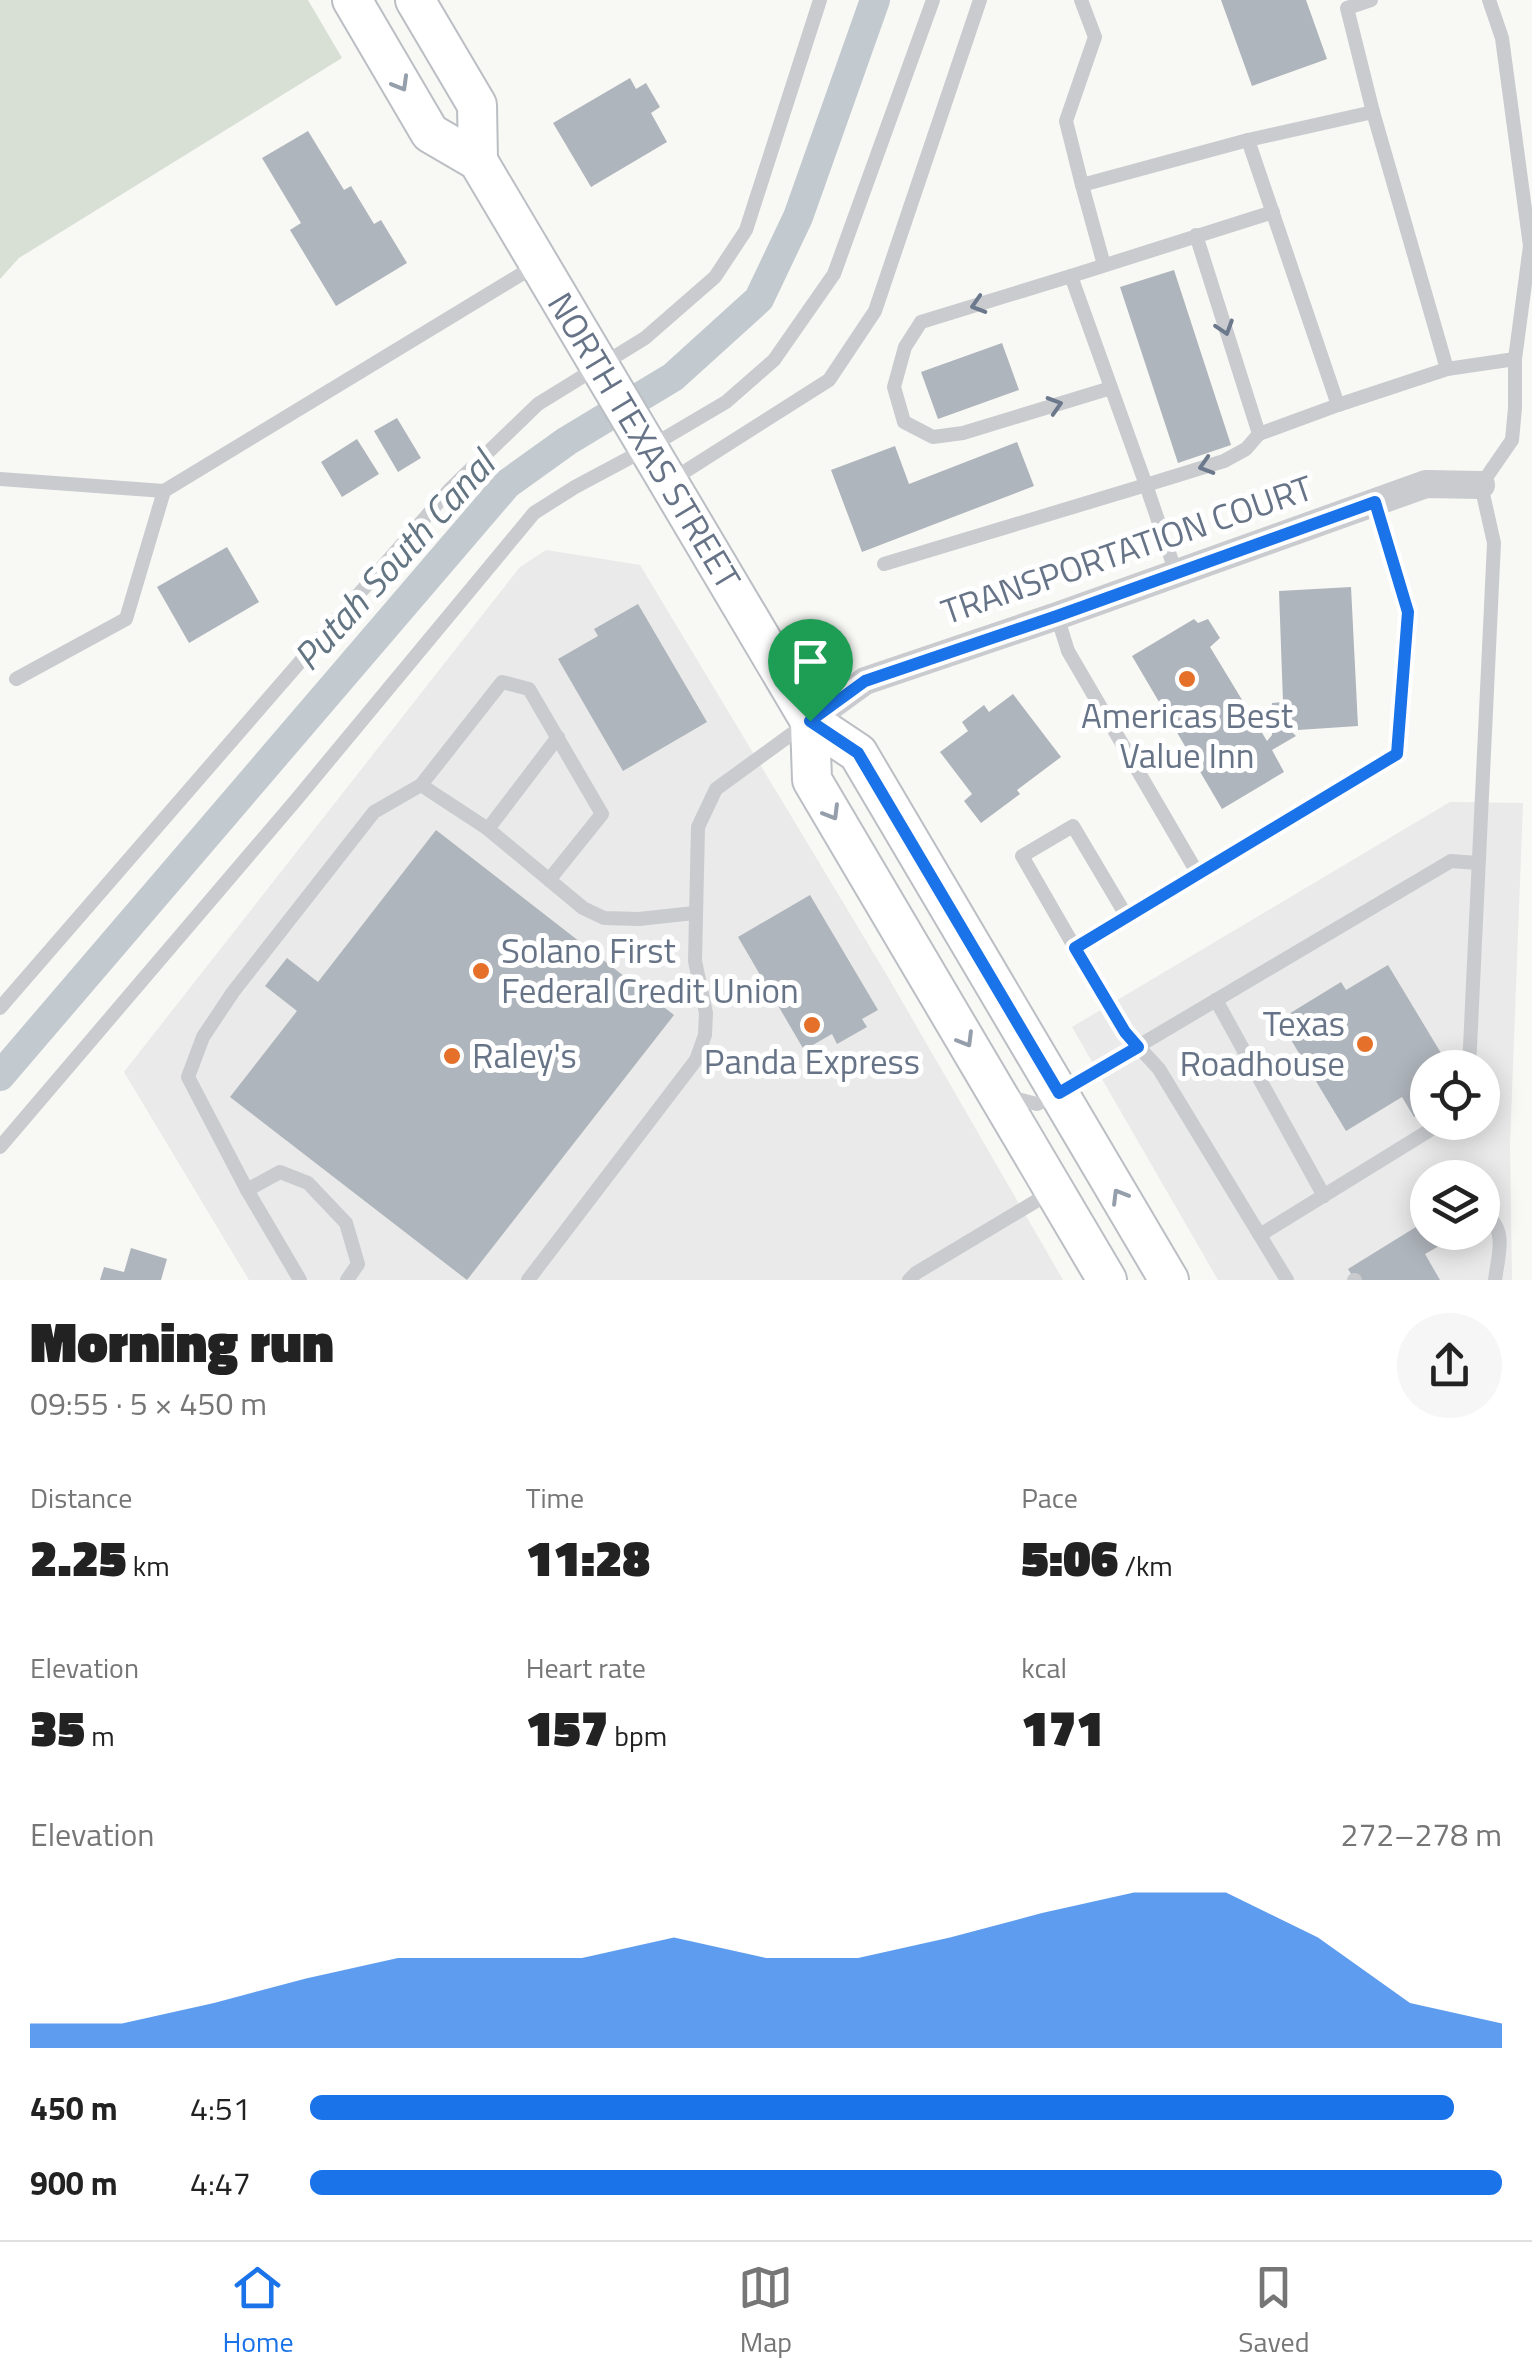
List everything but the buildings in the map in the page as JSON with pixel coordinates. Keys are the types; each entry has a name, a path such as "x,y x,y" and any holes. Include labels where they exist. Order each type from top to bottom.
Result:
{"main road":[{"name":"NORTH TEXAS STREET","path":"352,0 430,133 478,161"},
{"name":"NORTH TEXAS STREET","path":"414,0 476,105 478,161 538,264 810,721 858,753 1169,1280"},
{"name":"NORTH TEXAS STREET","path":"810,721 812,780 1107,1280"}],"street":[{"name":"TRANSPORTATION COURT","path":"810,721 865,681 1426,484 1481,485"}],"lane":[{"path":"0,1008 450,489 538,404 606,377 715,277 746,230 820,0"},
{"path":"0,1147 296,800 534,512 575,487 641,437 726,402 774,360 834,274 932,0"},
{"path":"668,483 829,380 875,311 980,0"},
{"path":"1081,0 1095,36 1066,121 1104,265"},
{"path":"1371,0 1346,4 1447,369"},
{"path":"1470,1050 1494,543 1481,485 1512,440 1515,359 1530,246 1502,38 1489,0"},
{"path":"1082,185 1248,140 1373,112"},
{"path":"1248,140 1338,404"},
{"path":"1111,388 963,434 933,437 904,422 894,387 905,348 921,322 1273,212"},
{"path":"1196,235 1259,434"},
{"path":"0,479 164,490 538,264"},
{"path":"1071,276 1176,573"},
{"path":"884,564 1224,461 1246,449 1259,434 1338,404 1447,369 1515,359"},
{"path":"16,679 126,619 164,490"},
{"path":"1075,948 1397,754 1408,612 1375,502"},
{"path":"1057,616 1068,651 1198,874"},
{"path":"300,1280 188,1077 202,1036 374,812 421,785 502,682 528,688 602,814 549,880"},
{"path":"528,1280 696,1060 705,1035 706,1014 695,962 698,826 716,789 810,721"},
{"path":"488,829 558,737"},
{"path":"421,785 488,829 583,908 604,918 694,913"},
{"path":"1127,917 1073,826 1022,856 1125,1032 1159,1068 1286,1280"},
{"path":"998,1094 1037,1104 1452,861 1478,863"},
{"path":"1216,1000 1324,1196"},
{"path":"1260,1235 1413,1140"},
{"path":"247,1190 280,1172 308,1183 346,1223 358,1264 348,1280"},
{"path":"909,1280 1054,1190"},
{"path":"1496,1280 1499,1250"}],"shaded area":[{"path":"0,0 308,0 342,58 19,258 0,279"},
{"path":"546,550 640,565 888,977 1063,1280 249,1280 124,1072 520,567"},
{"path":"1450,802 1523,803 1510,1143 1512,1280 1218,1280 1072,1027"}],"waterway":[{"name":"Putah South Canal","path":"0,1076 507,484 567,441 673,377 759,299 798,217 875,0"}],"place":[{"name":"Americas Best Value Inn","path":"1187,679"},
{"name":"Solano First Federal Credit Union","path":"481,971"},
{"name":"Panda Express","path":"812,1025"},
{"name":"Texas Roadhouse","path":"1365,1044"},
{"name":"Raley's","path":"452,1056"}],"route":[{"path":"1375,502 1408,612 1397,754 1075,948 1138,1047 1059,1093 858,753 810,721 865,681 1375,502"}]}
